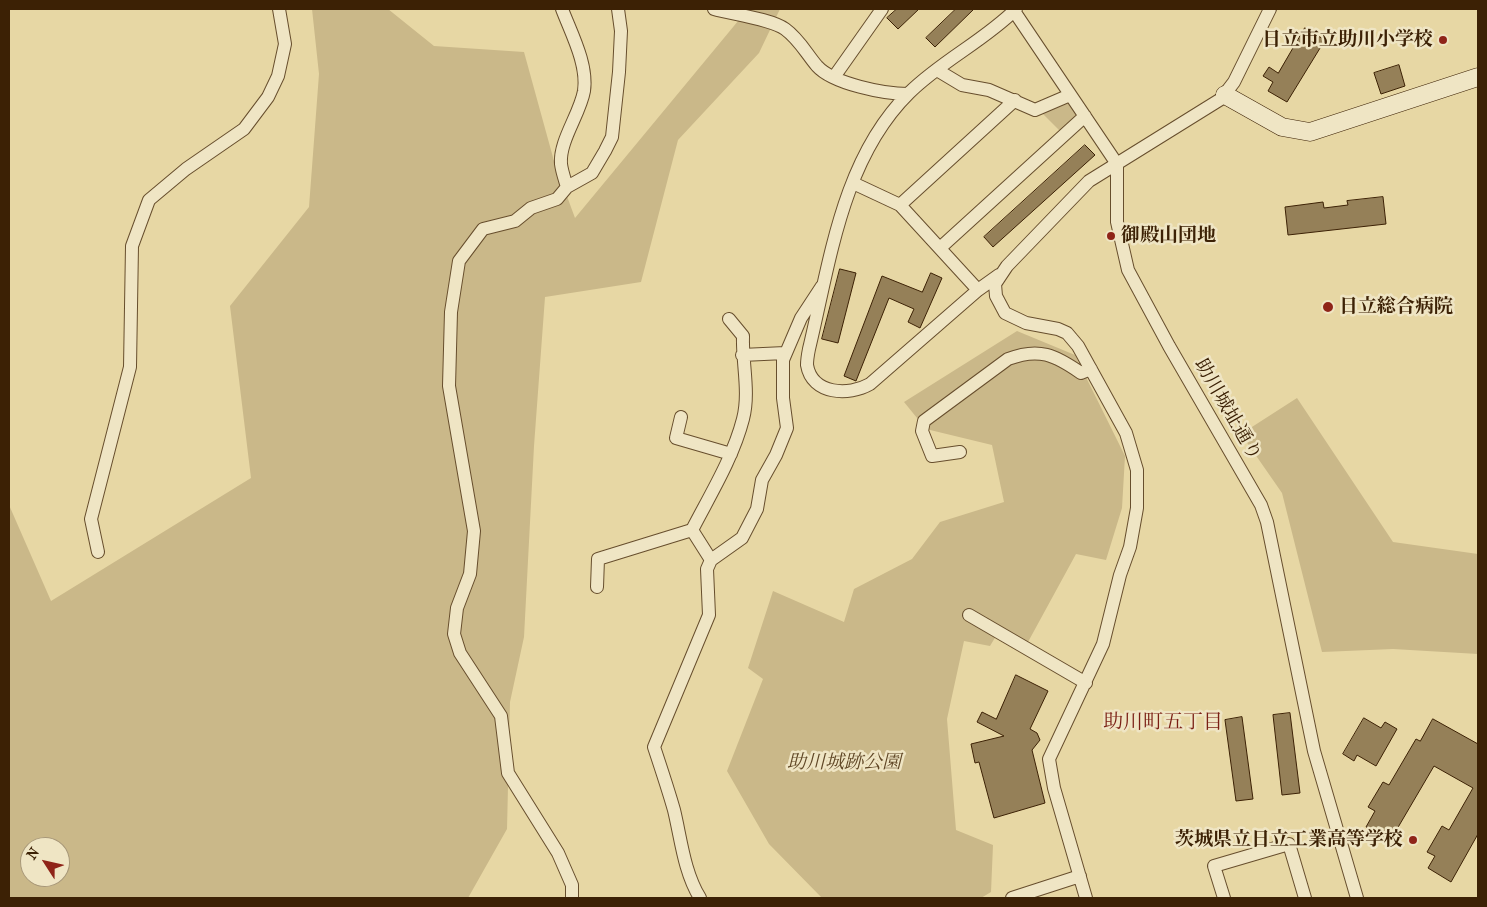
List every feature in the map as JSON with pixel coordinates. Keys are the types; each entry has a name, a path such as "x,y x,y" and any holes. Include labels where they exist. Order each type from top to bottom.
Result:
{"street":[{"path":"98,552 91,520 130,367 132,246 148,200 186,169 244,129 268,97 278,76 285,44 279,9"},
{"path":"562,9 583,67 584,89 579,110 568,134 561,163 567,187"},
{"path":"572,898 572,884 558,853 508,773 501,716 460,653 454,634 457,608 470,574 474,531 449,386 451,312 459,261 482,229 515,221 531,208 556,199 567,187 592,173 612,137 621,31 618,9"},
{"path":"714,9 783,27 800,42 819,68 834,77 889,94 908,94"},
{"path":"834,77 882,9"},
{"path":"1117,164 1015,10 936,70 908,94 877,133 853,183 838,228 809,349 807,366 813,377 822,386 834,391 847,393 859,390 870,384 978,290 999,275 1064,209 1080,189 1225,95 1270,9"},
{"path":"936,70 962,85 989,90 1035,110 1070,95"},
{"path":"1225,95 1282,127 1310,132 1478,77"},
{"path":"900,205 1015,100"},
{"path":"940,248 1085,116"},
{"name":"助川城址通り","path":"1117,164 1117,222 1128,270 1164,338 1261,505 1267,522 1276,556 1314,751 1356,898"},
{"path":"853,183 900,205 978,290"},
{"path":"999,275 995,284 996,296 1005,313 1026,323 1058,329 1067,333 1078,346 1126,433 1136,470 1137,508 1130,547 1120,575 1103,644 1049,759 1054,788 1086,898"},
{"path":"700,898 695,890 683,851 665,778 654,747 709,615 707,569 711,560 742,538 757,509 762,480 776,455 787,428 783,360 801,318 825,282"},
{"path":"597,587 598,559 692,530 731,454 743,419 746,385 742,355 743,336 729,319"},
{"path":"742,355 785,353"},
{"path":"960,452 932,456 922,431 924,421 1008,359 1018,355 1044,353 1052,354 1081,373 1091,369"},
{"path":"680,417 676,438 731,454"},
{"path":"692,530 711,560"},
{"path":"969,615 1086,683"},
{"path":"1224,898 1214,866 1289,844 1305,898"},
{"path":"1012,898 1080,876"}],"green space":[{"path":"312,9 388,9 434,46 524,52 554,161 575,218 743,15 744,9 780,9 759,53 678,140 641,282 545,297 534,446 524,637 510,702 507,829 468,898 9,898 9,505 51,601 251,478 230,306 309,207 319,74"},
{"path":"1070,97 1083,116 1063,134 1039,110"},
{"name":"助川城跡公園","path":"1017,331 1075,355 1125,456 1122,508 1106,560 1076,554 1022,653 996,636 990,646 964,641 947,719 956,830 993,845 991,892 981,898 822,898 769,844 727,771 763,679 748,668 773,591 844,622 854,589 912,559 940,522 1004,502 992,445 926,429 904,402"},
{"path":"1297,398 1393,542 1478,554 1478,654 1393,649 1322,652 1282,493 1241,434"}],"building":[{"path":"897,9 919,9 898,29 887,18"},
{"path":"956,9 974,9 935,47 926,38"},
{"path":"1305,28 1325,40 1287,102 1268,91 1273,82 1263,76 1269,67 1278,73"},
{"path":"1399,65 1405,86 1381,94 1374,73"},
{"path":"1085,145 1095,155 993,247 984,237"},
{"path":"1383,197 1386,224 1288,235 1285,207 1323,202 1324,208 1348,205 1347,201"},
{"path":"840,269 856,273 838,343 822,339"},
{"path":"931,273 942,278 920,328 908,322 914,309 889,298 856,381 844,376 882,276 922,292"},
{"path":"1016,675 1048,691 1030,729 1037,733 1040,740 1032,750 1045,803 994,818 979,762 975,763 971,744 1004,736 977,722 982,712 996,719"},
{"path":"1290,713 1300,793 1282,795 1273,715"},
{"path":"1242,717 1253,799 1236,801 1225,720"},
{"path":"1364,718 1381,728 1385,722 1397,729 1376,766 1357,755 1354,761 1343,754"},
{"path":"1433,719 1478,744 1478,834 1451,882 1428,868 1435,856 1427,852 1442,826 1449,830 1473,788 1434,766 1390,841 1366,827 1375,811 1368,807 1383,782 1389,785 1416,739 1420,741"}],"place":[{"name":"日立市立助川小学校","path":"1443,40"},
{"name":"御殿山団地","path":"1111,236"},
{"name":"日立総合病院","path":"1328,307"},
{"name":"茨城県立日立工業高等学校","path":"1413,840"}],"district":[{"name":"助川町五丁目","path":"1163,723"}]}
